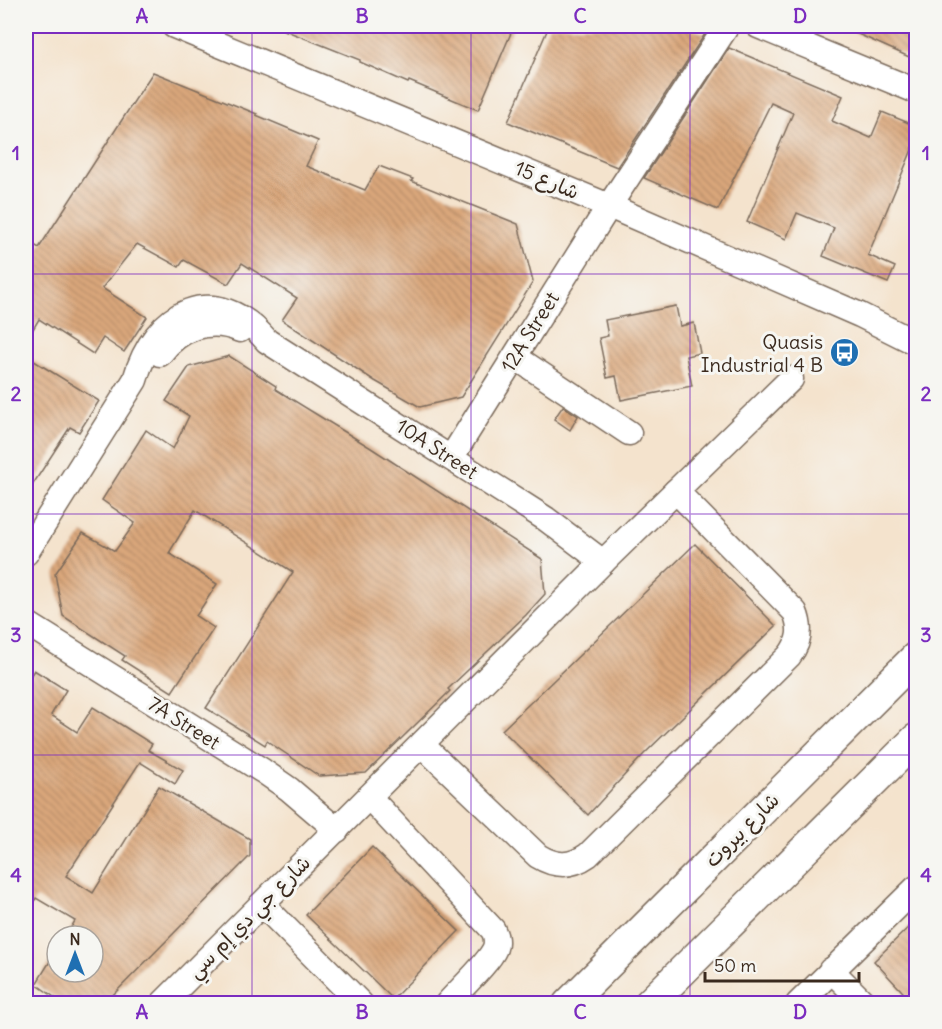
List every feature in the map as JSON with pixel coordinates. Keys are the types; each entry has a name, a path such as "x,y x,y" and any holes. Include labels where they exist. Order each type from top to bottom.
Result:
{"main road":[{"name":"شارع بيروت","path":"568,1004 916,657"},
{"path":"649,1004 916,739"}],"street":[{"name":"12A Street","path":"452,458 609,206 727,26"},
{"path":"758,26 916,91"},
{"name":"شارع 15","path":"182,27 609,206 915,339"},
{"name":"10A Street","path":"26,553 135,380 150,367 168,343 194,327 224,325 267,340 556,525 603,562"},
{"path":"515,357 629,433"},
{"name":"شارع جي دي إم سي","path":"162,1004 603,562 791,379"},
{"path":"422,745 538,856 556,864 573,863 588,855 789,656 798,643 800,635 795,612 676,490"},
{"name":"7A Street","path":"26,624 263,771 289,789 337,830"},
{"path":"893,681 916,647"},
{"path":"369,797 493,930 496,936 491,956 447,1004"},
{"path":"798,1004 916,888"},
{"path":"262,904 360,1004"},
{"path":"831,970 865,1004"}],"building":[{"path":"274,26 514,26 478,110"},
{"path":"549,26 683,26 705,34 617,167 508,122"},
{"path":"840,26 916,26 916,60"},
{"path":"729,48 843,96 832,121 871,138 882,112 916,126 916,140 868,255 895,267 888,283 823,256 834,228 797,213 786,239 747,222 793,113 771,103 718,210 644,178"},
{"path":"153,72 318,141 306,166 365,190 379,166 518,224 533,282 461,397 420,407 375,381 282,320 297,298 242,263 228,284 184,260 179,267 137,244 102,288 147,317 124,352 103,338 93,354 39,319 26,341 26,240 39,248"},
{"path":"676,306 680,326 694,323 700,353 686,356 692,386 621,400 616,376 607,378 599,338 608,336 605,320"},
{"path":"26,356 99,401 79,432 70,427 26,495"},
{"path":"229,356 276,386 275,389 542,559 545,594 366,773 319,776 267,741 265,745 206,708 293,572 195,510 169,553 217,584 196,616 214,628 172,692 122,660 125,656 63,616 55,574 83,533 115,551 135,523 102,500 146,430 173,449 189,416 166,401 189,367"},
{"path":"563,406 578,416 570,430 554,419"},
{"path":"695,544 776,626 644,754 588,815 502,730"},
{"path":"34,670 66,690 51,715 77,732 93,707 152,744 148,750 183,770 175,784 140,762 66,876 93,893 159,786 250,839 250,856 104,1004 64,1004 36,984 45,969 45,984 105,984 105,924 73,924 75,921 36,898 26,915 26,683"},
{"path":"372,847 459,931 393,999 306,915"},
{"path":"916,920 916,1004 914,1004 874,961"}],"place":[{"name":"Quasis Industrial 4 B","path":"844,353"}]}
